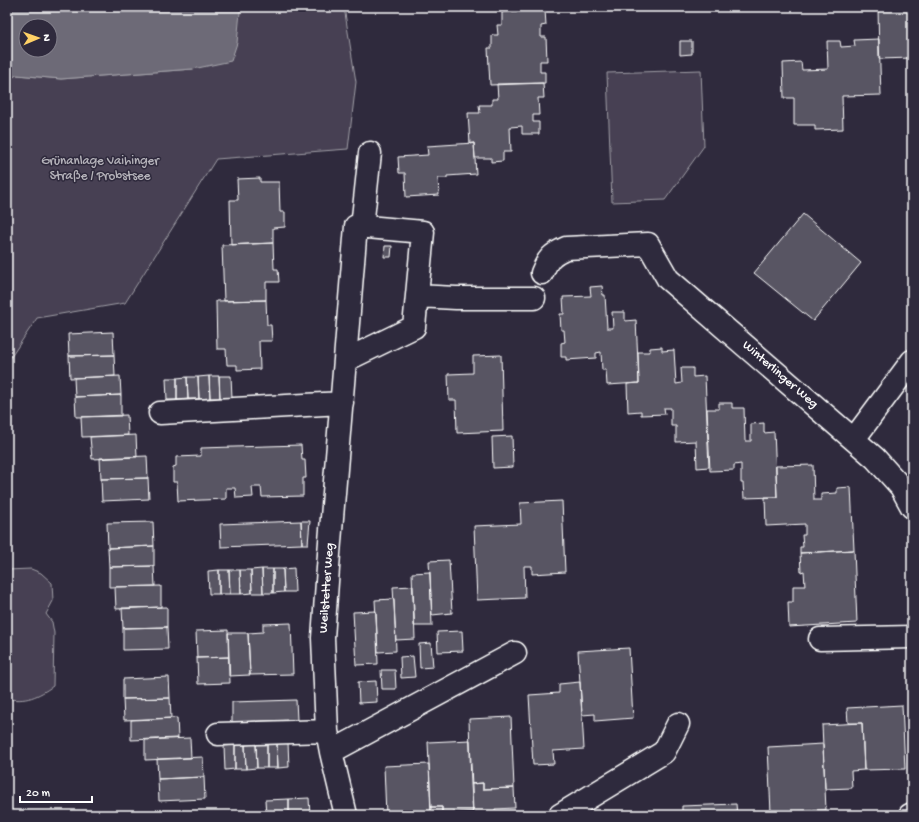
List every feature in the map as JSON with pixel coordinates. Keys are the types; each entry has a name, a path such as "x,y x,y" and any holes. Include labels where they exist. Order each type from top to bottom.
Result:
{"street":[{"path":"346,360 414,327 423,232 362,227 370,153"},
{"name":"Weilstetter Weg","path":"346,815 327,731 324,638 328,554 346,360 356,226 362,227"},
{"name":"Winterlinger Weg","path":"542,273 547,261 555,253 566,248 648,244 668,279 875,458 901,487 912,507"},
{"path":"417,296 456,298 534,298"},
{"path":"854,439 912,361"},
{"path":"160,413 342,403"},
{"path":"820,639 912,637"},
{"path":"331,752 515,653"},
{"path":"560,815 664,752 678,724"},
{"path":"218,734 327,731"}],"green space":[{"name":"Grünanlage Vaihinger Straße / Probstsee","path":"240,7 344,7 356,82 348,149 216,159 125,303 37,318 7,363 7,80 16,75 61,79 193,69 240,12"},
{"path":"701,70 704,146 665,200 612,202 607,73"},
{"path":"31,569 41,573 52,583 53,601 46,614 52,622 54,633 53,686 37,696 20,700 7,698 7,570"}],"shaded area":[{"path":"7,7 240,7 237,43 231,61 193,69 61,79 17,75 7,80"}],"building":[{"path":"878,7 912,7 912,58 879,59"},
{"path":"545,10 546,25 541,26 541,37 546,37 547,61 540,61 540,72 545,72 545,83 490,85 488,48 492,48 492,35 498,35 497,25 502,25 502,12"},
{"path":"879,39 881,95 842,96 843,129 815,130 815,125 794,125 794,98 784,98 783,63 801,62 802,70 828,69 827,41 840,41 841,47 855,46 854,40"},
{"path":"680,41 692,41 692,54 680,55"},
{"path":"543,83 544,98 538,98 539,115 533,115 533,122 539,122 539,134 522,134 522,126 510,127 511,152 503,152 503,161 491,162 491,158 475,158 474,143 470,144 468,113 480,113 479,105 492,105 492,99 498,99 497,84"},
{"path":"474,143 476,174 438,178 439,195 406,197 405,173 399,173 398,157 428,155 427,146"},
{"path":"260,178 260,182 279,182 280,212 285,212 285,227 273,228 273,243 231,245 230,200 238,200 237,179"},
{"path":"803,214 861,263 813,321 754,273"},
{"path":"273,243 274,269 278,269 279,282 266,282 266,300 224,301 222,245"},
{"path":"385,246 392,246 391,257 384,257"},
{"path":"602,286 603,295 605,295 607,328 613,328 612,312 625,312 625,321 636,320 639,383 607,385 606,370 602,370 601,352 596,353 596,358 566,360 566,357 561,357 561,343 565,342 564,330 561,330 560,314 564,314 563,297 591,296 590,287"},
{"path":"266,300 267,325 271,325 272,341 259,341 260,369 237,370 237,365 227,365 226,349 217,349 216,301"},
{"path":"113,332 114,355 69,356 68,334"},
{"path":"662,347 662,351 674,350 676,384 682,383 681,368 693,368 693,377 705,376 709,467 697,468 696,441 676,442 676,426 671,426 671,408 664,408 665,414 641,415 641,411 628,412 627,384 639,383 638,352 650,352 650,348"},
{"path":"114,355 115,376 70,378 69,356"},
{"path":"501,355 503,431 457,433 456,400 449,400 448,374 473,373 473,356"},
{"path":"120,376 121,395 75,397 74,378"},
{"path":"209,376 219,376 220,398 210,398"},
{"path":"209,376 210,398 199,399 198,377"},
{"path":"219,376 231,376 232,398 220,398"},
{"path":"187,377 188,399 177,400 177,378"},
{"path":"187,377 198,377 199,399 188,399"},
{"path":"166,378 177,378 177,400 167,400"},
{"path":"121,395 121,416 76,417 75,397"},
{"path":"719,403 732,403 732,408 744,408 745,441 751,441 751,424 764,423 764,433 774,432 777,497 744,498 743,483 741,483 741,464 734,465 734,470 710,471 707,409 719,409"},
{"path":"127,415 128,435 82,437 81,417"},
{"path":"136,435 137,457 92,459 90,437"},
{"path":"512,436 513,467 493,468 492,437"},
{"path":"301,445 302,460 305,460 306,478 303,478 303,496 262,497 261,487 252,487 253,497 236,498 235,488 226,488 226,499 178,501 177,482 173,482 173,467 176,466 176,457 201,456 201,448"},
{"path":"147,456 148,478 101,479 100,458"},
{"path":"813,465 814,500 821,500 821,494 837,493 837,488 851,487 854,550 800,553 800,547 803,547 802,535 805,535 805,524 766,526 765,497 777,497 776,466"},
{"path":"148,478 149,499 102,501 101,479"},
{"path":"562,501 565,572 532,574 532,566 524,566 525,598 477,600 474,526 521,524 520,503"},
{"path":"301,521 302,544 221,547 220,524"},
{"path":"301,521 310,521 308,544 302,544"},
{"path":"153,522 154,546 108,548 107,523"},
{"path":"154,546 154,566 109,567 108,548"},
{"path":"854,550 857,623 789,627 788,602 793,602 793,586 805,586 804,571 801,572 800,553"},
{"path":"449,560 452,613 432,615 429,561"},
{"path":"154,566 155,586 109,587 109,567"},
{"path":"294,568 295,592 284,592 283,569"},
{"path":"262,569 263,593 252,593 251,570"},
{"path":"262,569 273,569 273,593 263,593"},
{"path":"273,569 283,569 284,592 273,593"},
{"path":"219,570 229,570 230,594 219,594"},
{"path":"219,570 219,594 209,594 208,571"},
{"path":"229,570 240,570 241,594 230,594"},
{"path":"240,570 251,570 252,593 241,594"},
{"path":"430,572 432,626 414,626 412,573"},
{"path":"161,586 161,607 116,609 115,587"},
{"path":"413,586 415,639 396,640 393,587"},
{"path":"394,599 396,651 378,652 375,600"},
{"path":"167,607 167,627 123,628 122,608"},
{"path":"376,611 378,664 356,665 353,612"},
{"path":"291,623 293,674 250,675 248,633 263,632 263,624"},
{"path":"167,627 168,649 123,650 123,628"},
{"path":"228,630 229,657 197,658 196,631"},
{"path":"462,631 463,651 438,652 437,632"},
{"path":"228,633 248,633 250,675 229,676"},
{"path":"431,643 433,667 420,668 419,644"},
{"path":"629,648 633,718 595,721 595,714 582,715 578,651"},
{"path":"413,656 415,677 401,678 400,657"},
{"path":"229,657 230,683 198,684 197,658"},
{"path":"381,670 395,670 396,689 382,689"},
{"path":"169,677 170,698 123,699 123,679"},
{"path":"376,681 377,702 359,703 358,682"},
{"path":"580,682 584,749 553,751 554,764 533,765 529,695 559,693 559,684"},
{"path":"170,698 171,718 124,720 123,699"},
{"path":"296,700 297,720 232,722 232,702"},
{"path":"902,705 905,769 864,770 862,723 848,723 847,708"},
{"path":"511,717 514,788 483,789 483,783 471,784 469,719"},
{"path":"177,718 178,738 131,740 131,720"},
{"path":"862,723 864,770 851,771 852,788 825,789 822,725"},
{"path":"190,738 191,758 145,760 145,740"},
{"path":"470,740 473,812 442,813 442,807 431,807 428,742"},
{"path":"288,743 289,767 278,768 277,744"},
{"path":"256,744 267,744 267,768 257,768"},
{"path":"256,744 257,768 246,769 245,745"},
{"path":"267,744 277,744 278,768 267,768"},
{"path":"823,744 826,810 771,813 768,747"},
{"path":"235,745 245,745 246,769 235,769"},
{"path":"235,745 235,769 225,770 224,746"},
{"path":"203,757 204,777 158,779 157,759"},
{"path":"429,764 431,815 386,815 384,766"},
{"path":"204,777 205,799 159,801 158,779"},
{"path":"483,783 483,789 514,788 515,808 495,809 495,815 473,815 471,784"},
{"path":"309,798 310,815 289,815 289,799"},
{"path":"289,799 289,815 266,815 265,800"},
{"path":"736,804 737,815 682,815 682,806"},
{"path":"431,807 442,807 442,813 473,812 473,815 431,815"},
{"path":"266,811 266,815 240,815 240,812"}]}
